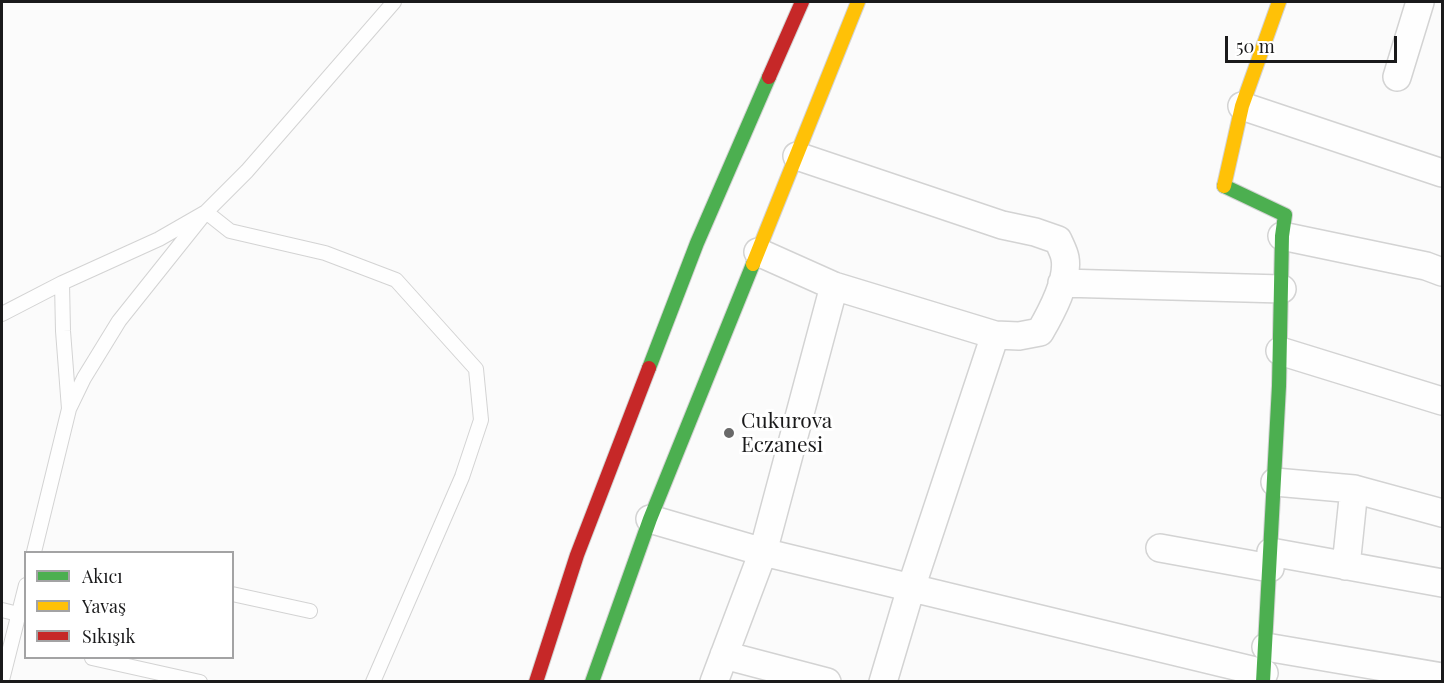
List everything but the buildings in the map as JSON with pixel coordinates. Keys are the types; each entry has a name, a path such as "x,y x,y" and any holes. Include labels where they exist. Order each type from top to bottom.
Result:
{"main road":[{"path":"536,681 576,555 697,243 802,2"},
{"path":"592,681 650,519 858,2"},
{"path":"1264,667 1275,482 1282,236 1285,215 1224,186 1242,106 1279,2"}],"street":[{"path":"1397,77 1420,2"},
{"path":"1242,106 1443,173"},
{"path":"758,252 834,286 995,335 1019,336 1040,332 1054,308 1062,283 1066,259 1058,240 1002,225 797,156"},
{"path":"1282,236 1426,266 1443,272"},
{"path":"1062,283 1282,289"},
{"path":"714,681 763,552 834,286"},
{"path":"883,681 911,588 995,335"},
{"path":"1280,351 1443,401"},
{"path":"1275,482 1354,489 1443,513"},
{"path":"1346,566 1354,489"},
{"path":"650,519 763,552 911,588 1264,667 1443,678"},
{"path":"1160,548 1346,566 1443,583"},
{"path":"724,655 827,681"}],"lane":[{"path":"36,551 69,409 84,378 119,321 206,212 247,171 394,2"},
{"path":"2,314 62,282 159,239 206,212"},
{"path":"206,212 230,231 325,253 396,280 476,369 481,420 462,477 373,681"},
{"path":"62,282 69,409"},
{"path":"2,680 19,641 18,614 24,592"},
{"path":"234,594 310,611"},
{"path":"2,610 18,614"},
{"path":"101,659 200,681"}],"traffic: fast":[{"path":"649,368 697,243 769,77"},
{"path":"1224,186 1285,215 1282,236 1279,386 1263,682"},
{"path":"592,682 650,519 753,264"}],"traffic: slow":[{"path":"753,264 858,2"},
{"path":"1224,186 1242,106 1279,2"}],"traffic: jam":[{"path":"769,77 802,2"},
{"path":"536,682 577,555 649,368"}],"place":[{"name":"Cukurova Eczanesi","path":"729,433"}]}
